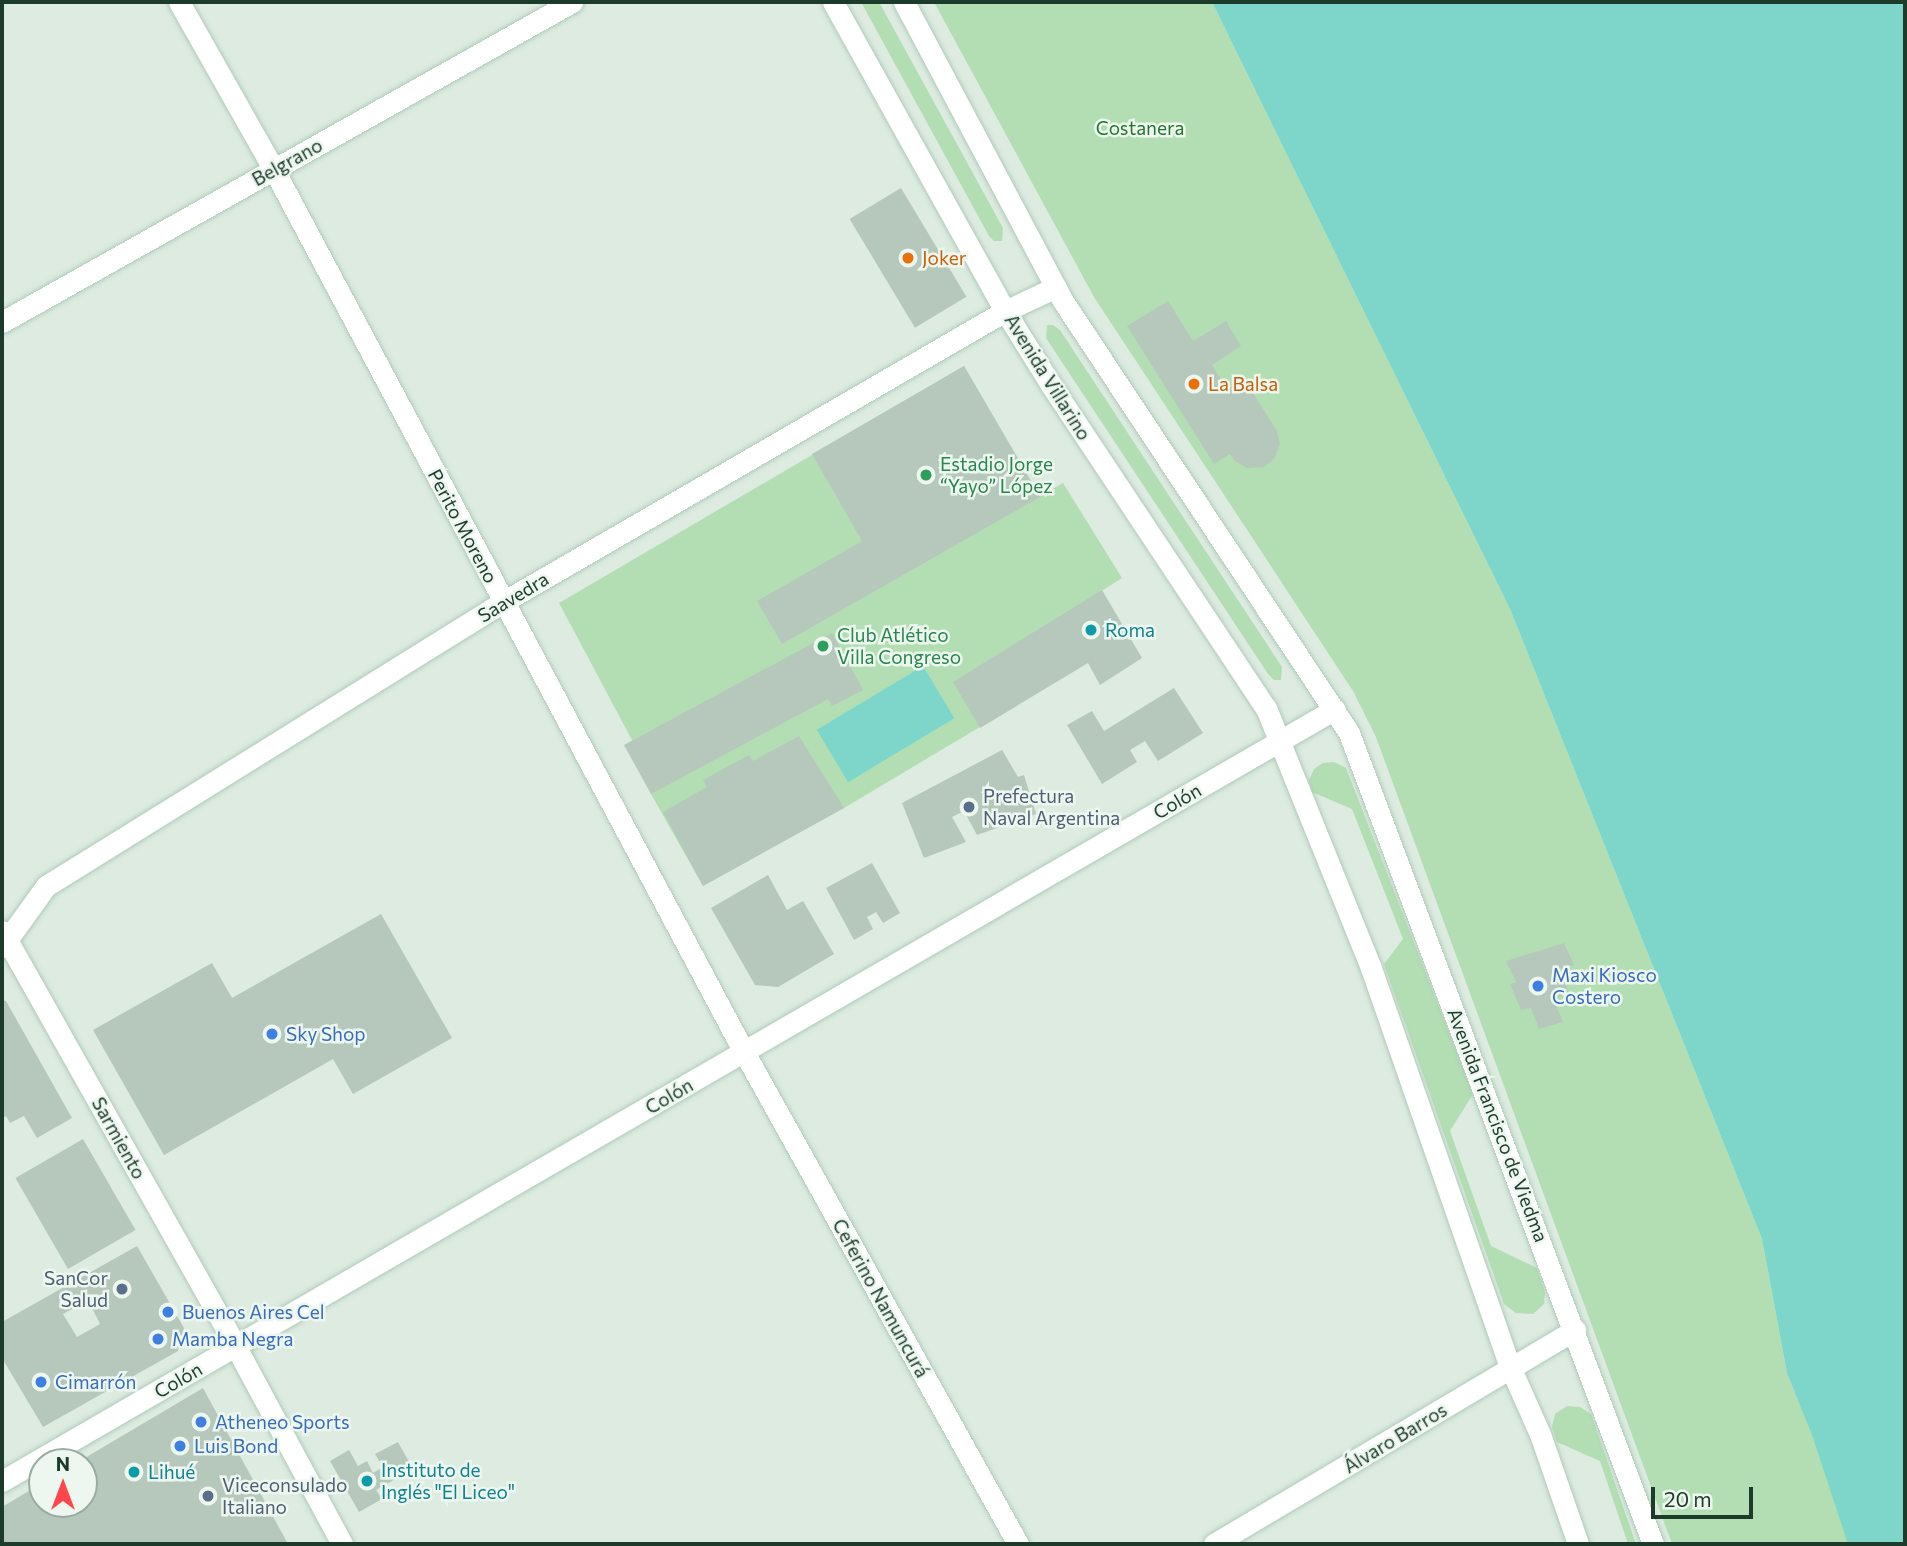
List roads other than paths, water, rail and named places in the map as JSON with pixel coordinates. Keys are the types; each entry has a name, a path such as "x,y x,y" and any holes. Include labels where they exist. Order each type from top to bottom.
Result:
{"street":[{"name":"Perito Moreno","path":"179,2 274,170 744,1052"},
{"name":"Belgrano","path":"2,322 572,2"},
{"name":"Avenida Villarino","path":"833,2 1005,311 1051,385 1266,708 1279,742"},
{"path":"904,2 1056,287 1335,709"},
{"name":"Saavedra","path":"4,939 46,886 503,602 1005,311 1056,287"},
{"name":"Colón","path":"2,1481 1335,709"},
{"name":"Avenida Francisco de Viedma","path":"1335,709 1349,733 1653,1544"},
{"path":"1279,742 1371,968 1511,1369 1540,1434 1578,1544"},
{"name":"Sarmiento","path":"4,939 236,1347 342,1544"},
{"name":"Ceferino Namuncurá","path":"744,1052 1018,1544"},
{"name":"Álvaro Barros","path":"1214,1544 1575,1330"}],"water":[{"path":"1212,2 1905,2 1905,1544 1848,1544 1812,1435 1787,1373 1762,1239 1510,609"},
{"path":"923,666 954,718 848,782 817,730"}],"place":[{"name":"Joker","path":"908,258"},
{"name":"La Balsa","path":"1194,384"},
{"name":"Estadio Jorge “Yayo” López","path":"926,475"},
{"name":"Roma","path":"1091,630"},
{"name":"Club Atlético Villa Congreso","path":"823,646"},
{"name":"Prefectura Naval Argentina","path":"969,807"},
{"name":"Maxi Kiosco Costero","path":"1538,986"},
{"name":"Sky Shop","path":"272,1034"},
{"name":"SanCor Salud","path":"122,1289"},
{"name":"Buenos Aires Cel","path":"168,1312"},
{"name":"Mamba Negra","path":"158,1339"},
{"name":"Cimarrón","path":"41,1382"},
{"name":"Atheneo Sports","path":"201,1422"},
{"name":"Luis Bond","path":"180,1446"},
{"name":"Lihué","path":"134,1472"},
{"name":"Instituto de Inglés \"El Liceo\"","path":"367,1481"},
{"name":"Viceconsulado Italiano","path":"208,1496"}],"park label":[{"name":"Costanera","path":"1140,128"}]}
